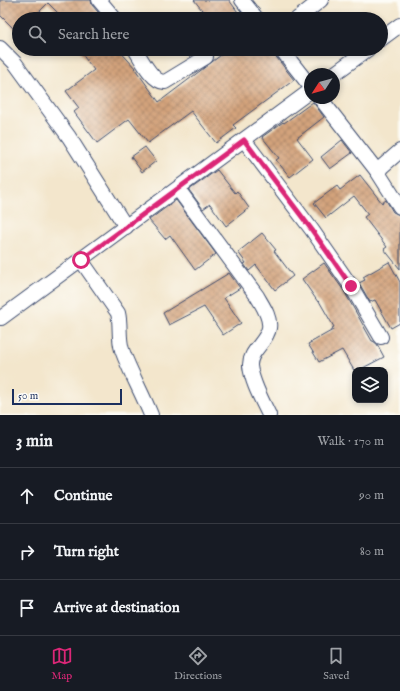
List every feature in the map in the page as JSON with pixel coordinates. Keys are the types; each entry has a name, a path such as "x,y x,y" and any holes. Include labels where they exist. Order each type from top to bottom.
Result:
{"street":[{"path":"99,0 109,12"},
{"path":"242,0 251,12"},
{"path":"306,12 322,0"},
{"path":"388,34 400,25"},
{"path":"0,48 15,63 69,137 126,227"},
{"path":"140,56 154,78 161,82 165,82 206,57"},
{"path":"286,56 304,78"},
{"path":"340,70 358,56"},
{"path":"1,318 304,95"},
{"path":"325,104 377,170 400,207"},
{"path":"244,140 312,230 351,286 381,337"},
{"path":"377,170 400,151"},
{"path":"178,188 257,296 267,315 269,327 264,339 254,352 250,365 254,383 269,415"},
{"path":"81,260 118,313 119,337 122,349 151,415"}],"building":[{"path":"0,0 91,0 92,5 98,12 57,12 48,3 39,12 12,12 12,27 0,15"},
{"path":"194,0 229,0 238,12 203,12"},
{"path":"83,56 124,56 136,69 159,102 220,56 275,56 294,80 233,125 236,128 216,143 191,111 148,143 129,119 97,143 74,112 79,108 66,91 94,70"},
{"path":"310,104 314,104 324,117 297,138 313,159 290,177 276,160 279,158 262,137 283,122 284,123"},
{"path":"342,140 352,153 330,169 321,157"},
{"path":"145,147 156,161 142,172 131,157"},
{"path":"217,170 235,193 237,191 249,208 226,226 210,204 203,209 189,190"},
{"path":"360,175 382,203 386,200 393,212 400,215 400,269 384,249 387,247 364,217 368,214 354,196 326,218 314,203 337,186 340,190"},
{"path":"176,200 216,254 195,270 170,235 165,239 149,220"},
{"path":"262,233 276,250 274,251 293,276 275,290 256,265 249,271 244,264 246,263 238,252"},
{"path":"389,262 400,282 400,323 391,328 375,300 370,302 359,283 365,280 363,277"},
{"path":"324,263 344,291 372,341 377,344 384,357 365,367 352,367 342,350 319,362 308,344 333,330 332,328 334,327 319,301 318,302 302,279"},
{"path":"229,273 240,288 224,298 241,323 223,335 204,307 169,325 163,313"}],"route":[{"path":"81,260 244,140 312,230 351,286"}]}
